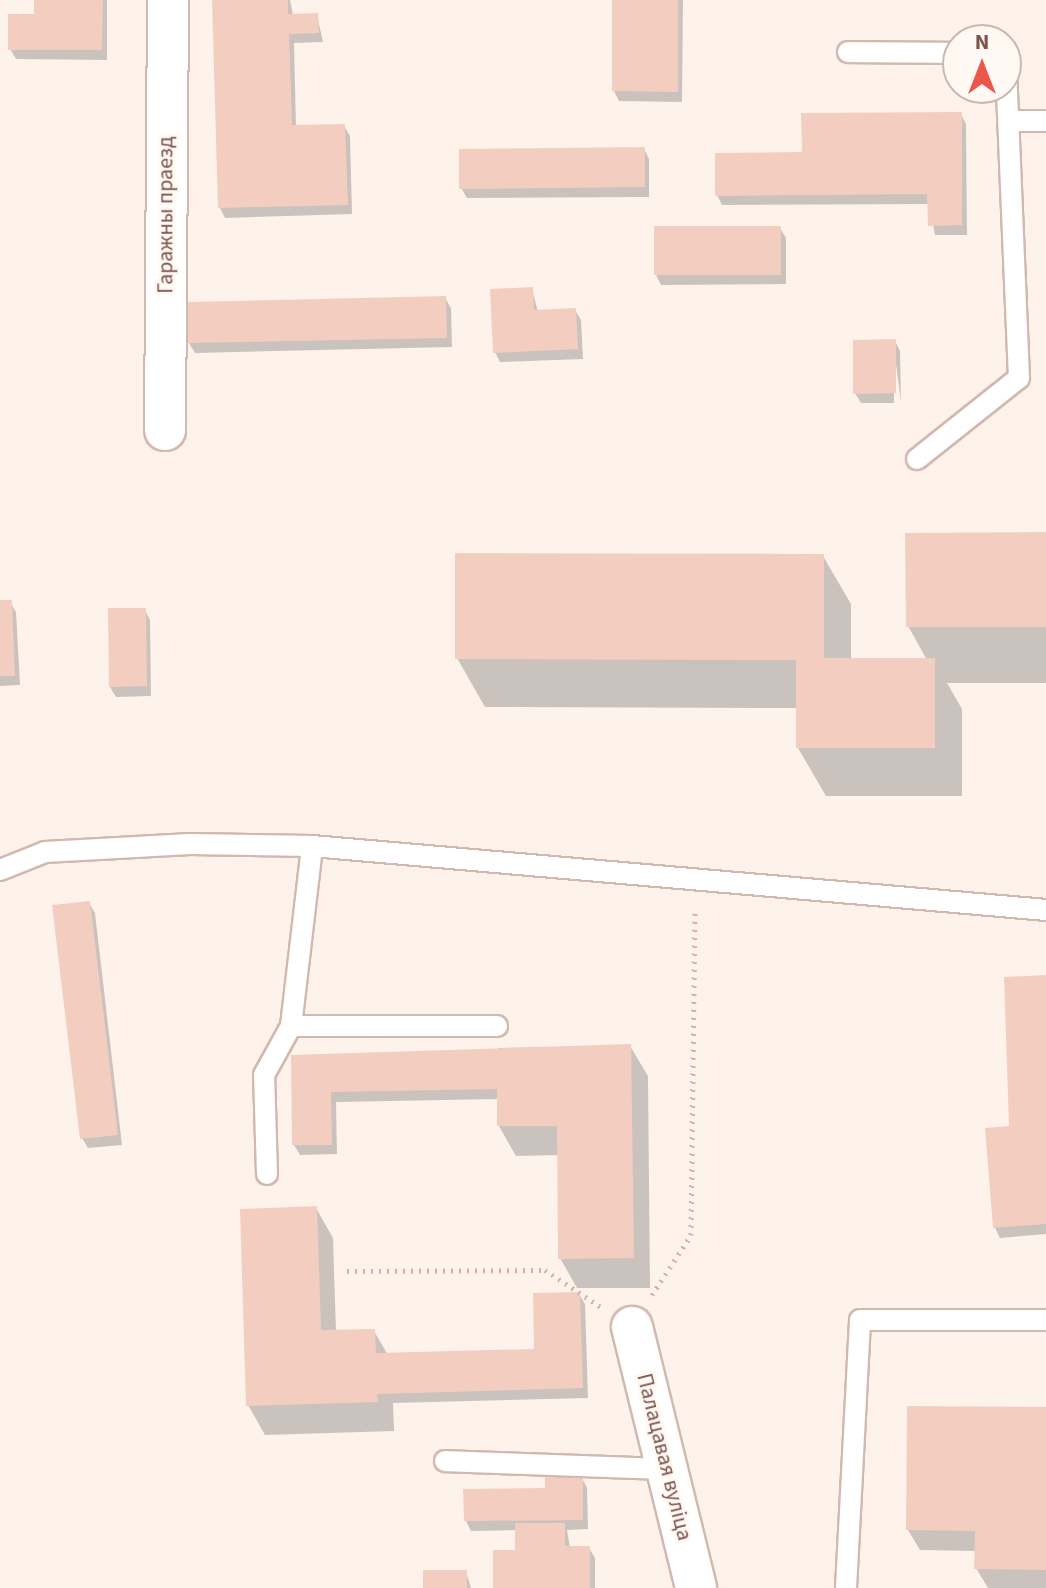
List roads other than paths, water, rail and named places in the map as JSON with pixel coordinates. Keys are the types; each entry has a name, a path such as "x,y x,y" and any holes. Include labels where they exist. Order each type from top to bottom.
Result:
{"street":[{"name":"Гаражны праезд","path":"165,430 168,0"},
{"name":"Палацавая вуліца","path":"632,1327 696,1588"}],"lane":[{"path":"848,52 942,53"},
{"path":"917,459 1019,378 1010,104"},
{"path":"1012,121 1046,121"},
{"path":"0,870 45,852 190,844 312,846 1046,910"},
{"path":"267,1174 264,1075 291,1026 312,846"},
{"path":"291,1026 497,1026"},
{"path":"846,1588 860,1320 1046,1320"},
{"path":"445,1461 667,1469"}]}
